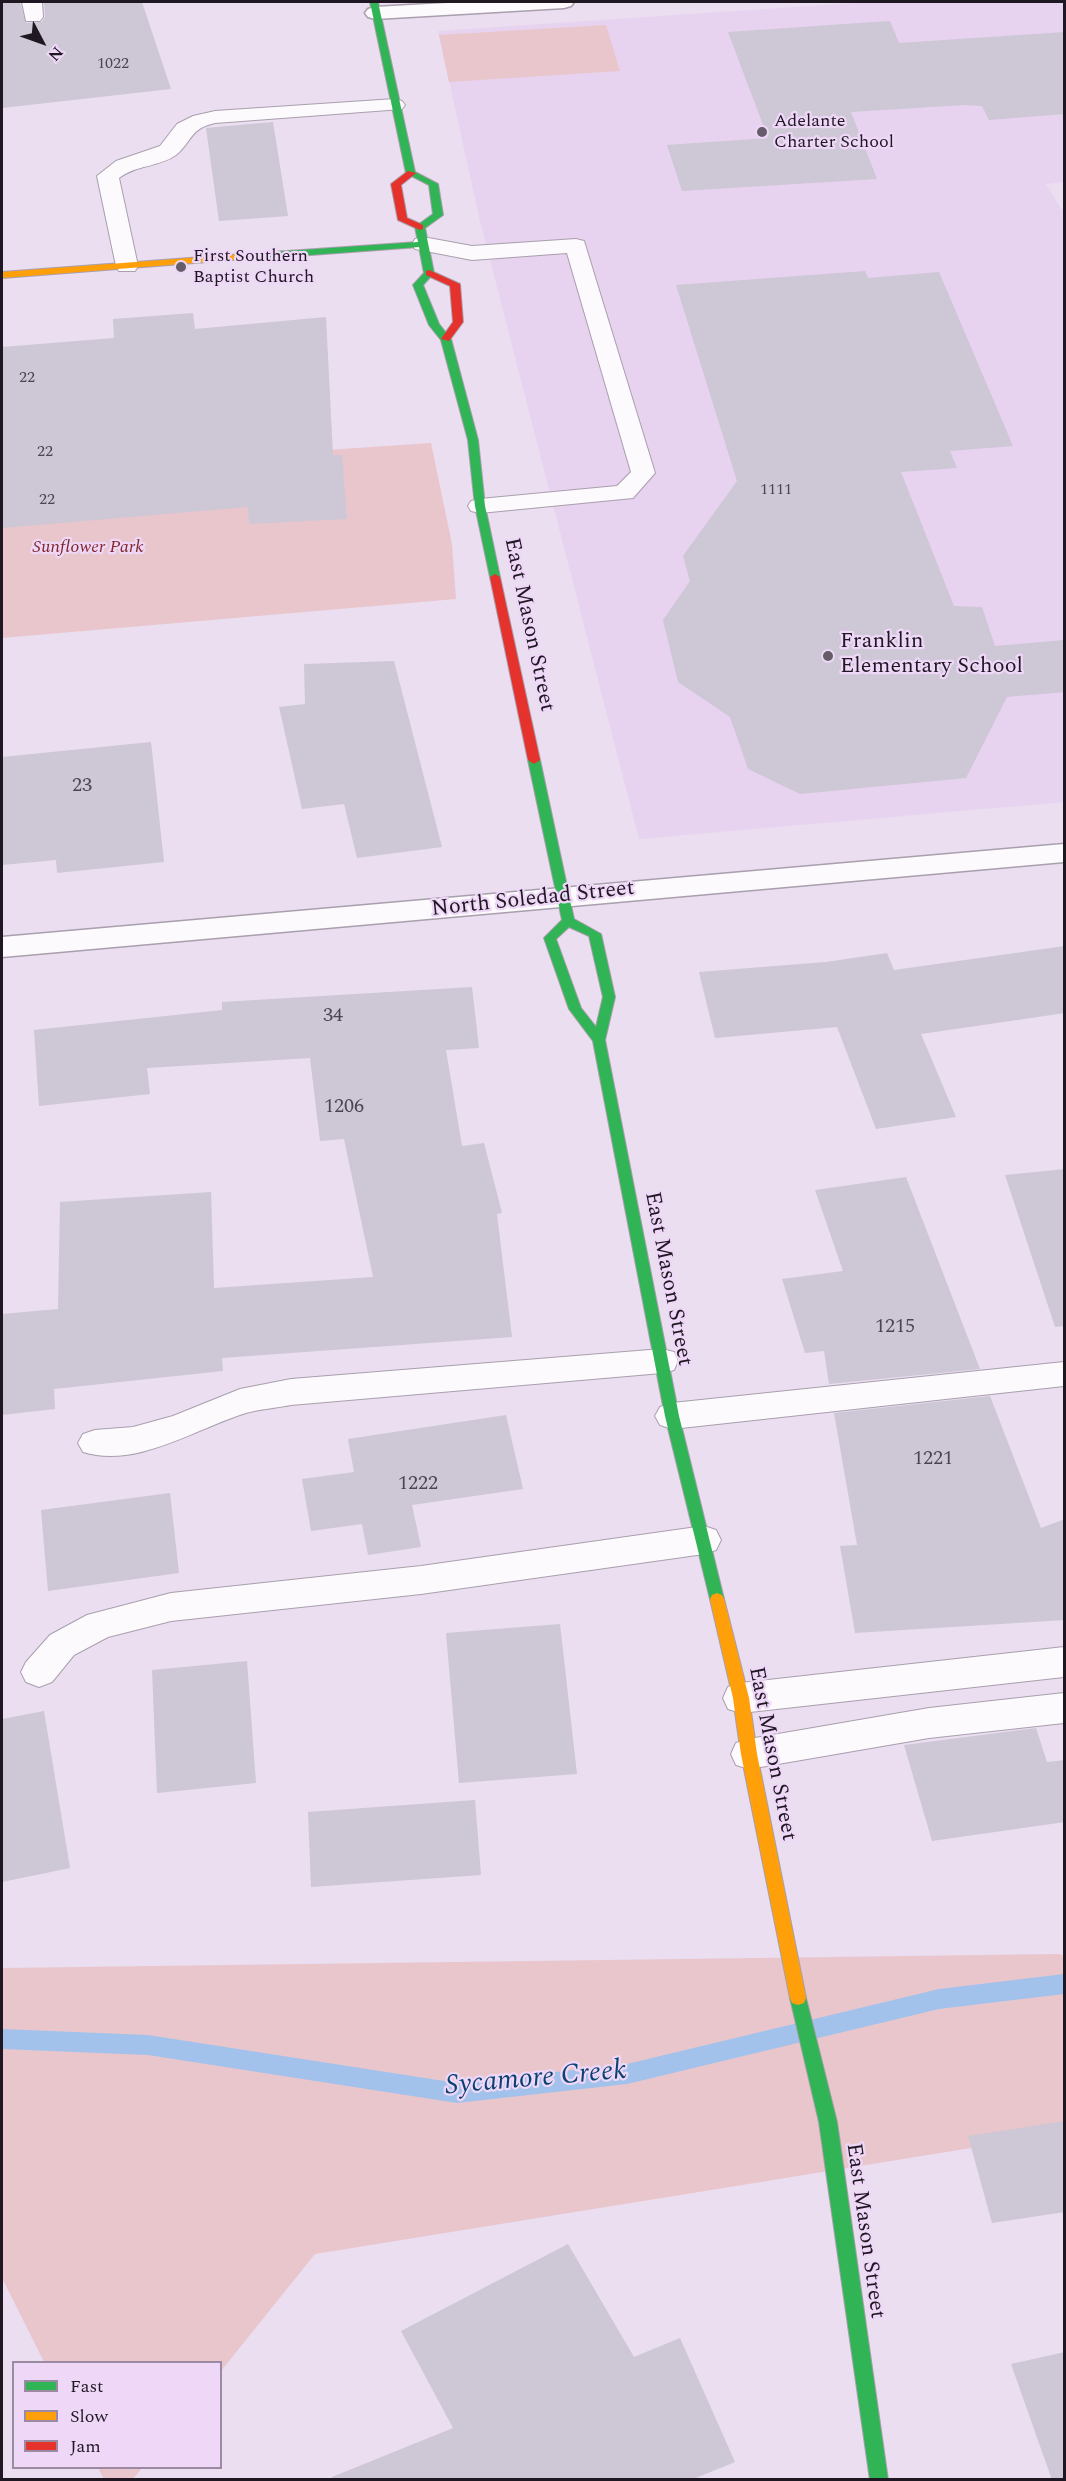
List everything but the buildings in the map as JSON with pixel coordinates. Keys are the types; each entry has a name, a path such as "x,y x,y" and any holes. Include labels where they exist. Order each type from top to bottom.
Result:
{"street":[{"path":"411,173 374,7 564,2"},
{"path":"411,173 396,184 403,220 422,235"},
{"path":"2,275 127,266 422,235 438,215 433,184 411,173"},
{"name":"East Mason Street","path":"422,235 429,273 418,285 434,325 446,339 473,440 480,506 566,910 595,934 609,997 599,1040 672,1416 741,1698 749,1754 794,1982 828,2122 870,2477"},
{"path":"429,273 455,284 458,322 446,339"},
{"name":"North Soledad Street","path":"2,947 566,910 1065,852"},
{"name":"East Mason Street","path":"566,910 550,938 575,1009 599,1040"}],"lane":[{"path":"127,266 108,176 130,160 162,154 170,150 188,126 215,117 395,105"},
{"path":"422,235 472,253 576,246 643,473 624,492 480,506"},
{"path":"95,1443 133,1440 181,1427 240,1402 291,1392 662,1361"},
{"path":"672,1416 1065,1374"},
{"path":"39,1672 62,1645 99,1625 171,1607 421,1580 704,1540"},
{"path":"741,1698 1065,1662"},
{"path":"749,1754 929,1723 1065,1708"}],"shaded area":[{"name":"Franklin Elementary School","path":"869,2 1064,2 1064,182 1046,184 1061,209 1064,209 1064,802 639,839 480,221 438,31"}],"green space":[{"path":"606,25 620,71 449,82 439,35"},
{"name":"Sunflower Park","path":"431,443 452,544 456,599 2,638 2,472"},
{"path":"1059,1954 1064,1956 1064,2133 315,2254 222,2370 222,2361 44,2361 2,2278 2,1968"},
{"path":"99,2469 141,2469 132,2480 104,2479"}],"waterway":[{"name":"Sycamore Creek","path":"2,2039 148,2045 457,2093 627,2074 939,1999 1064,1984"}],"traffic: fast":[{"path":"374,2 411,173"},
{"path":"411,173 433,184 438,215 420,227"},
{"path":"420,227 429,273 418,285 434,325 446,339 473,440 480,506 495,577"},
{"path":"243,257 423,244"},
{"path":"534,760 568,921"},
{"path":"568,921 595,934 609,997 599,1040 672,1416 717,1599"},
{"path":"568,921 550,938 575,1009 599,1040"},
{"path":"798,1998 828,2122 879,2480"}],"traffic: slow":[{"path":"2,275 243,257"},
{"path":"717,1599 741,1698 749,1754 798,1998"}],"traffic: jam":[{"path":"411,173 396,184 403,220 420,227"},
{"path":"429,273 455,284 458,322 446,339"},
{"path":"495,577 534,760"}],"place":[{"name":"Adelante Charter School","path":"762,132"},
{"name":"First Southern Baptist Church","path":"181,267"},
{"name":"Franklin Elementary School","path":"828,656"}]}
